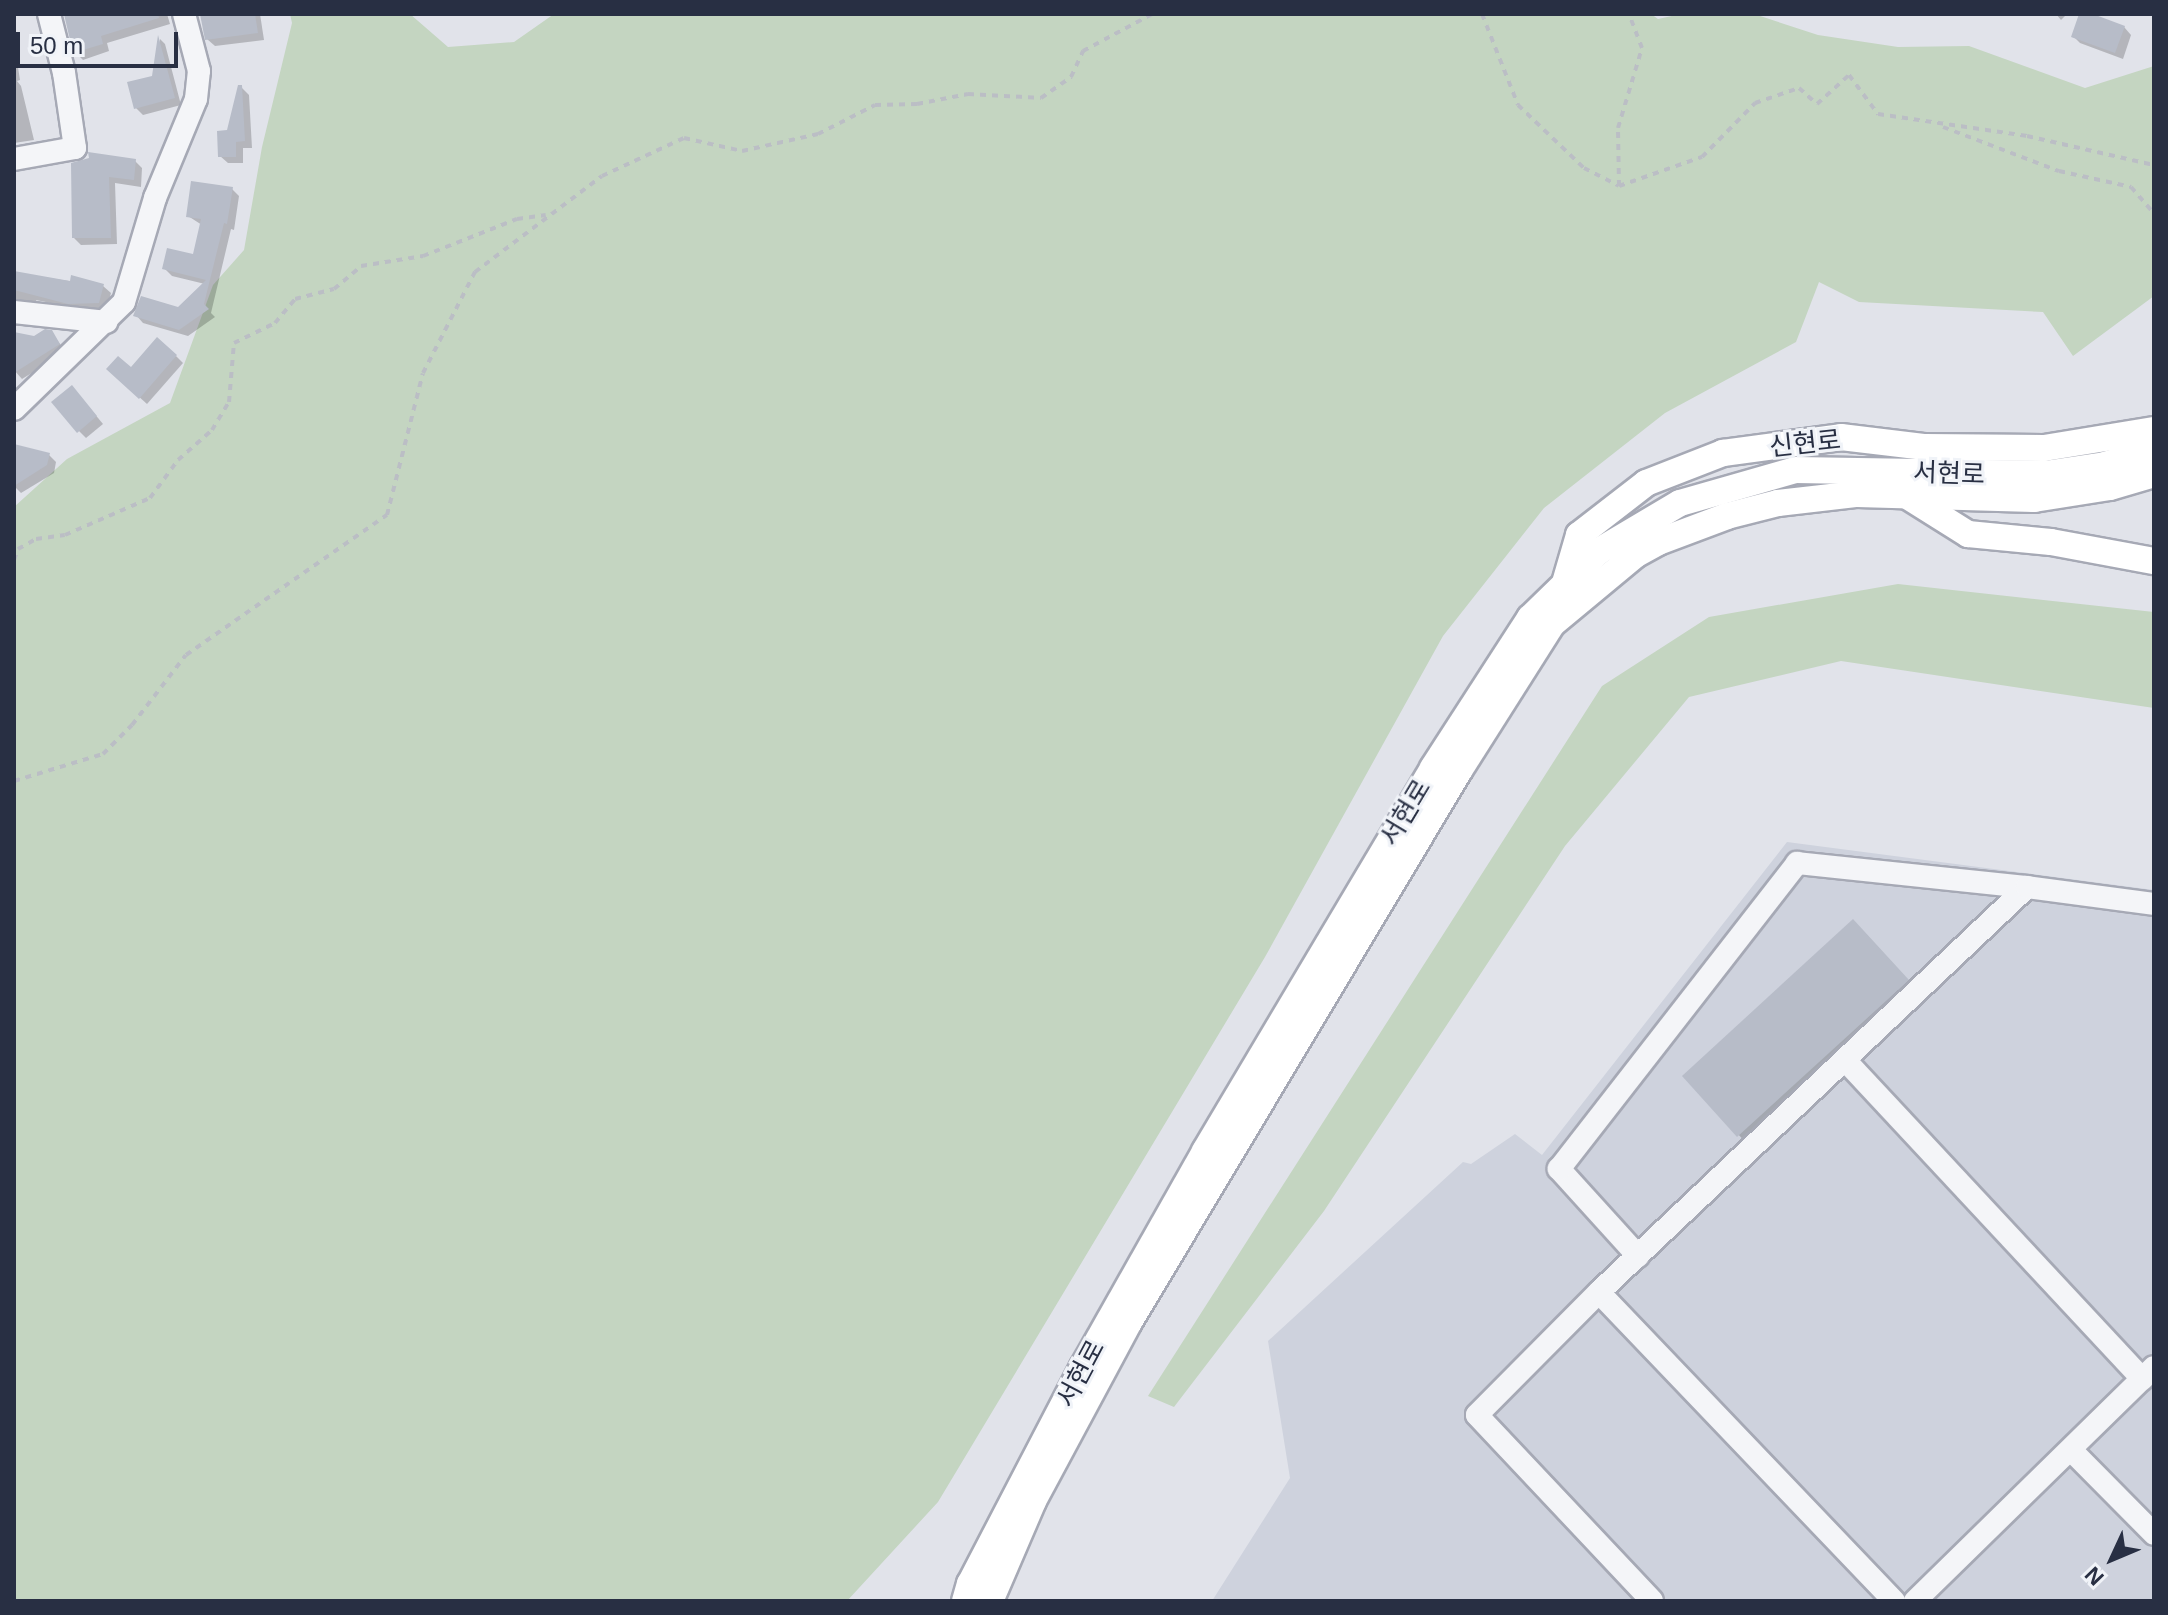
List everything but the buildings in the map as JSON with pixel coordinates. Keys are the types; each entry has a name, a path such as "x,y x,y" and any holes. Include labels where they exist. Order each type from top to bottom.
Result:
{"main road":[{"name":"신현로","path":"1564,586 1579,535 1646,483 1723,453 1841,437 1925,447 2044,448 2154,430"},
{"name":"서현로","path":"965,1601 970,1584 1083,1367 1291,1003 1433,768 1530,618 1599,551 1680,503 1795,470 2045,474 2105,465 2154,450"},
{"name":"서현로","path":"990,1601 1033,1501 1129,1322 1460,769 1552,624 1635,555 1682,531 1778,503 1857,494 2034,499 2110,487 2154,474"},
{"path":"1909,497 1968,534 2051,542 2154,561"}],"street":[{"path":"14,159 75,148 64,73 49,14"},
{"path":"14,409 124,302 155,198 196,99 199,71 184,14"},
{"path":"14,312 106,322"},
{"path":"1638,1256 1559,1169 1797,863 2154,904"},
{"path":"1652,1601 1477,1415 1599,1292 2027,887"},
{"path":"1845,1060 2148,1373 1915,1601"},
{"path":"1599,1292 1887,1599"},
{"path":"2071,1450 2154,1534"}],"path":[{"path":"14,781 103,754 132,725 186,655 387,515 423,373 475,272 602,176 684,138 742,151 818,134 875,105 917,104 968,94 1041,98 1071,77 1083,51 1152,14"},
{"path":"1482,14 1518,105 1584,168 1619,186 1702,157 1755,103 1799,88 1817,104 1849,75 1878,114 1919,117 2059,171 2131,187 2154,213"},
{"path":"1619,186 1618,128 1642,48 1634,18 1629,14"},
{"path":"1937,124 2027,136 2154,165"},
{"path":"14,560 18,549 36,539 65,535 150,498 178,460 212,430 229,402 234,343 275,323 295,299 334,289 361,266 423,256 517,219 548,215"}],"shaded area":[{"path":"1787,842 2154,890 2154,1601 1212,1601 1290,1478 1268,1341 1463,1162 1471,1164 1515,1134 1542,1155"}],"green space":[{"path":"290,14 410,14 448,47 514,42 554,14 1651,14 1658,19 1681,14 1754,14 1818,35 1898,47 1969,46 2085,88 2154,66 2154,296 2073,356 2043,312 1859,302 1819,282 1796,342 1665,413 1544,508 1443,636 1265,957 938,1502 847,1601 14,1601 14,507 67,459 170,403 213,285 244,250 262,147 292,23"},
{"path":"1898,584 2154,612 2154,708 1841,661 1689,697 1565,846 1324,1211 1174,1407 1148,1396 1602,686 1709,617"}]}
